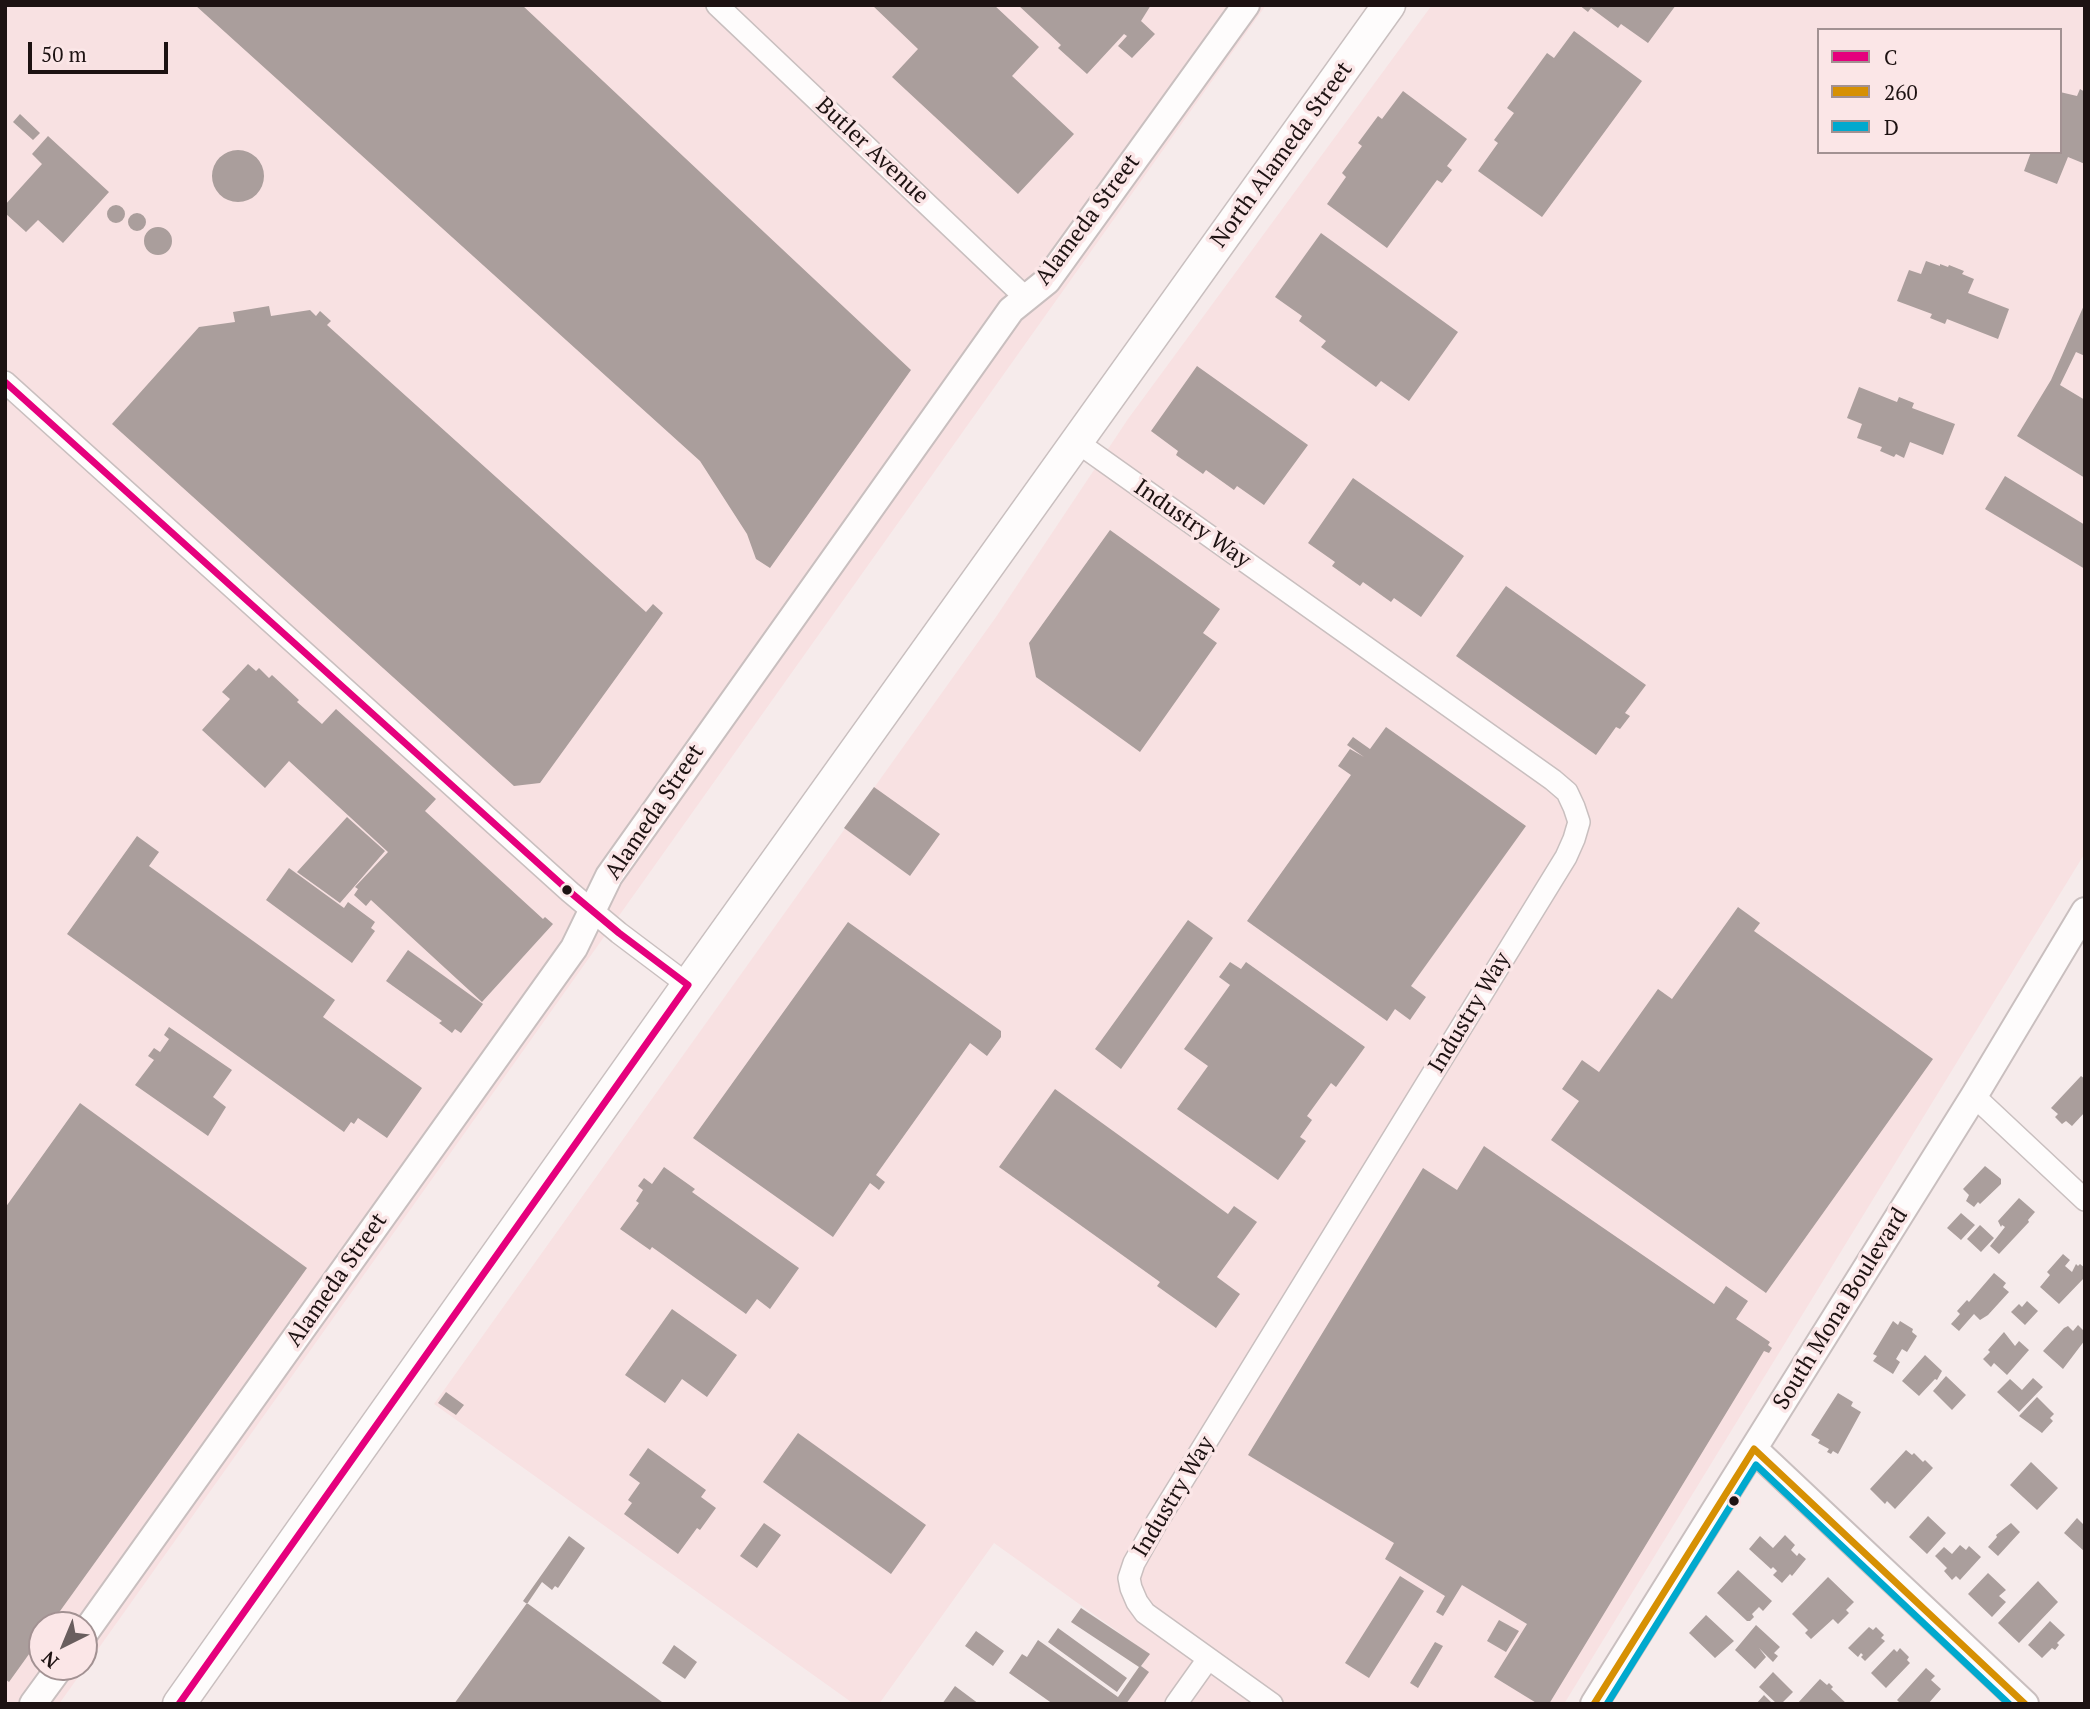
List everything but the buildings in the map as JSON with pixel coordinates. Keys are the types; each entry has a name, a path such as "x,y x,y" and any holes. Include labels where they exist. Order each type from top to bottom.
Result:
{"main road":[{"name":"North Alameda Street","path":"1077,442 1389,5"},
{"path":"179,1704 678,978 1077,442"}],"street":[{"name":"Butler Avenue","path":"717,5 1027,298"},
{"name":"Alameda Street","path":"98,1614 574,948 609,876 1011,310 1047,281 1247,5"},
{"path":"5,382 593,912 678,978"},
{"name":"Industry Way","path":"1077,442 1553,780 1566,792 1579,822 1566,857 1151,1532 1129,1577 1137,1602 1145,1613 1272,1704"},
{"name":"South Mona Boulevard","path":"1594,1704 1974,1096 2085,911"},
{"path":"1974,1096 2085,1199"},
{"path":"1754,1449 2025,1704"},
{"path":"1176,1704 1208,1659"},
{"path":"33,1704 50,1681"}],"shaded area":[{"path":"5,5 1266,5 98,1649 98,1611 28,1611 28,1681 75,1681 59,1704 5,1704"},
{"path":"1432,5 2085,5 2085,853 1564,1704 1126,1704 1148,1672 1141,1666 1149,1654 994,1543 879,1704 854,1704 434,1404 996,617 1128,419"}],"transit line":[{"name":"C","path":"5,382 570,892 688,985 179,1704"},
{"name":"260","path":"1594,1704 1754,1449 2025,1704"},
{"name":"D","path":"1607,1704 1756,1465 2009,1704"}]}
